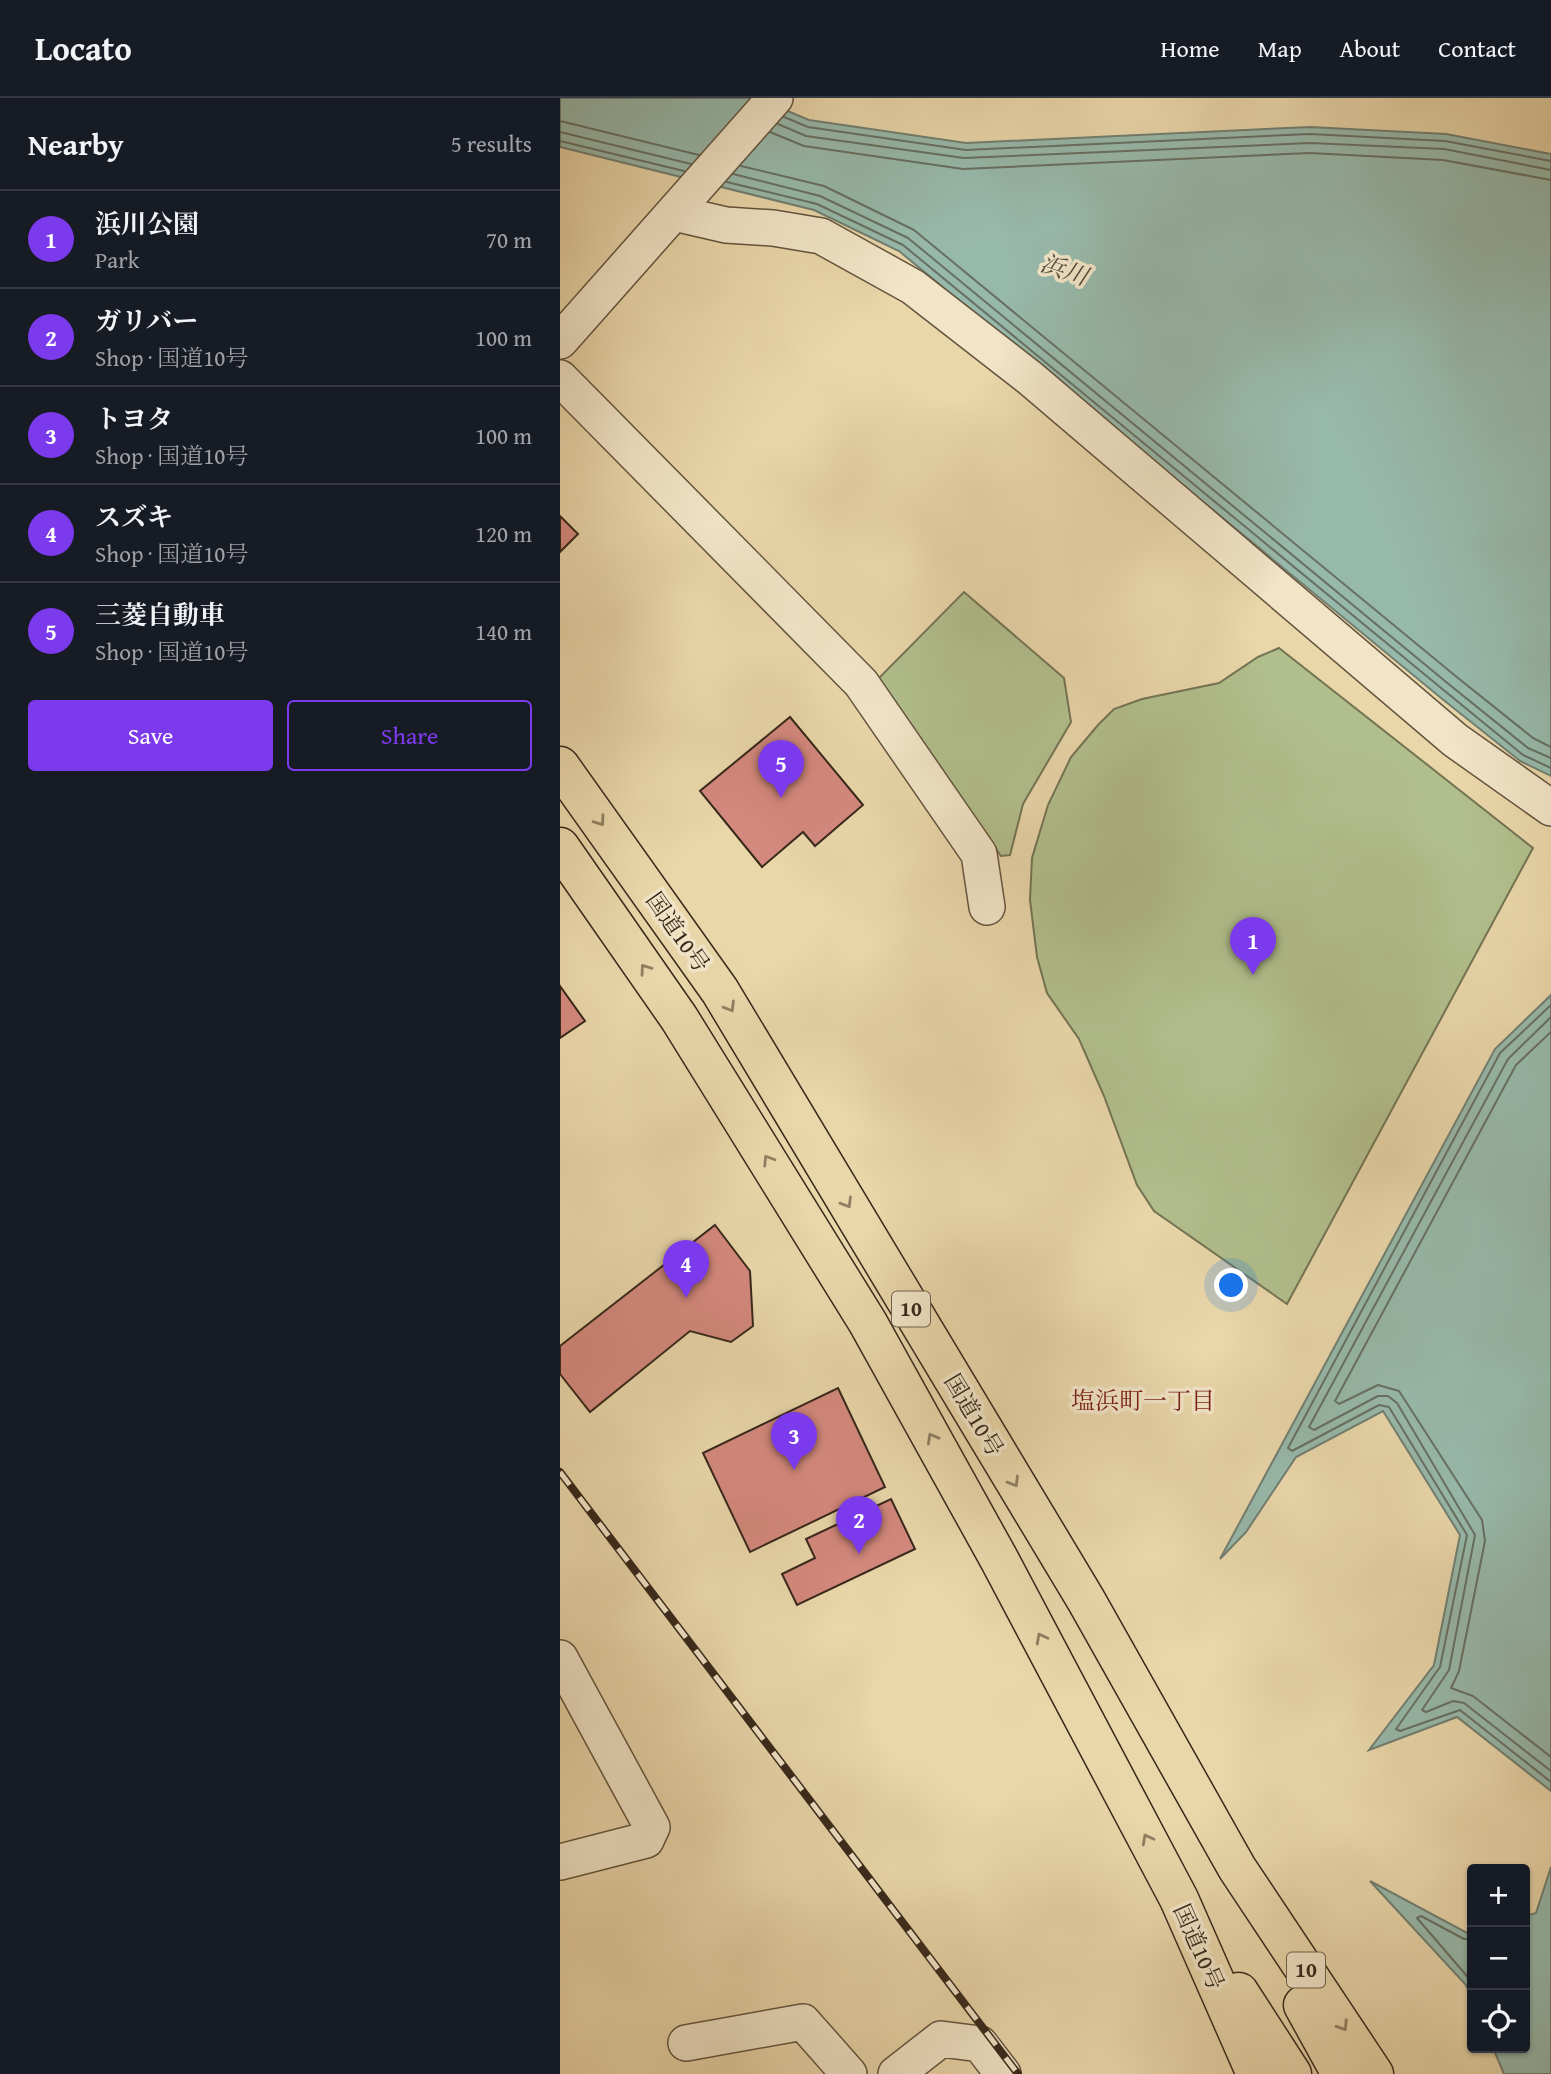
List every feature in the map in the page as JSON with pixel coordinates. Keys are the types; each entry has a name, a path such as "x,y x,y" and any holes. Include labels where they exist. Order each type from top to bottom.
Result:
{"highway":[{"name":"国道10号","path":"560,766 720,991 1086,1600 1237,1868 1374,2074"},
{"name":"国道10号","path":"560,847 679,1018 868,1323 999,1559 1179,1899 1256,2074"},
{"name":"10","path":"1237,1868 1315,2030 1341,2074"},
{"name":"10","path":"1179,1899 1292,2074"}],"street":[{"path":"560,341 775,98"},
{"path":"677,209 726,225 773,228 821,236 913,287 1051,396 1455,740 1551,808"},
{"path":"560,378 861,683 979,854 986,908"},
{"path":"560,1658 652,1827 646,1840 560,1862"},
{"path":"686,2043 803,2022 849,2074"},
{"path":"896,2074 941,2039 980,2045 1003,2074"}],"green space":[{"path":"964,592 1064,678 1071,722 1023,804 1010,855 1001,856 877,680"},
{"path":"1279,648 1533,848 1287,1304 1154,1211 1137,1185 1104,1096 1079,1039 1047,993 1037,957 1030,900 1032,858 1048,805 1071,757 1098,725 1114,709 1142,699 1219,683 1258,657"}],"water":[{"name":"浜川","path":"560,98 757,98 809,120 966,143 1310,127 1446,134 1551,154 1551,776 1520,761 1441,698 899,251 814,210 560,147"},
{"path":"1551,995 1551,1791 1457,1717 1369,1750 1434,1665 1460,1535 1383,1411 1296,1457 1246,1532 1220,1559 1495,1049"},
{"path":"1551,1867 1551,2074 1504,2074 1495,2053 1530,2053 1530,1915 1536,1913"},
{"path":"1370,1881 1467,1933 1467,1987"}],"building":[{"path":"560,516 578,534 560,552"},
{"path":"790,717 863,805 815,846 803,832 762,867 700,791"},
{"path":"560,986 585,1021 560,1038"},
{"path":"715,1225 750,1271 753,1326 731,1342 690,1331 590,1412 560,1374 560,1346"},
{"path":"838,1388 885,1487 750,1552 703,1453"},
{"path":"891,1499 915,1549 797,1605 782,1574 815,1558 806,1539"}],"railway":[{"path":"560,1472 1018,2074"}],"place":[{"name":"三菱自動車","path":"781,798"},
{"name":"浜川公園","path":"1253,975"},
{"name":"スズキ","path":"686,1298"},
{"name":"トヨタ","path":"794,1470"},
{"name":"ガリバー","path":"859,1554"}],"district":[{"name":"塩浜町一丁目","path":"1143,1401"}]}
